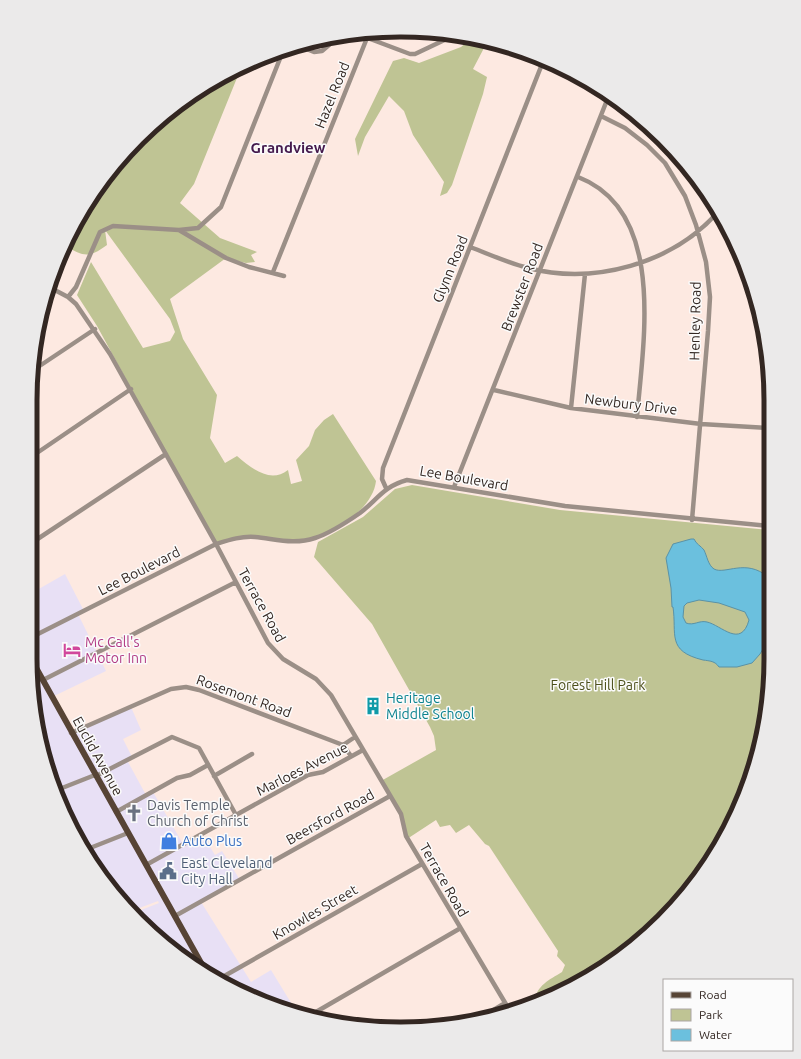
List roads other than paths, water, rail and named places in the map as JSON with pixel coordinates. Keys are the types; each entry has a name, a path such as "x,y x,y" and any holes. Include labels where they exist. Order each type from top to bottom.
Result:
{"main road":[{"name":"Euclid Avenue","path":"38,673 202,963"}],"street":[{"name":"Hazel Road","path":"273,272 367,39"},
{"path":"369,39 410,54 415,54 445,40"},
{"path":"306,49 314,52 322,51 330,44"},
{"path":"68,297 76,286 100,232 113,226 179,230 198,228 221,207 280,57"},
{"name":"Glynn Road","path":"386,488 382,479 383,468 541,66"},
{"name":"Brewster Road","path":"454,487 494,390 607,101"},
{"name":"Henley Road","path":"601,116 625,128 647,145 666,163 685,196 698,231 706,262 710,297 701,424 692,520"},
{"path":"578,177 599,187 616,204 630,231 641,263 645,285 645,309 637,417"},
{"path":"470,247 510,262 540,270 585,274 610,271 641,263 666,251 698,231 713,216"},
{"path":"179,230 226,258 249,267 284,276"},
{"path":"571,408 585,274"},
{"name":"Terrace Road","path":"54,290 68,297 76,304 95,329 131,389 272,650 283,659 310,674 322,684 401,814 406,836 460,929 508,1006"},
{"path":"39,366 95,329"},
{"path":"37,453 131,389"},
{"name":"Newbury Drive","path":"494,390 571,408 701,424 764,428"},
{"path":"37,539 166,454"},
{"name":"Lee Boulevard","path":"37,634 216,544 235,538 245,537 289,542 316,538 361,512 386,488 402,481 414,480 565,506 692,520 764,526"},
{"path":"43,680 236,582"},
{"name":"Rosemont Road","path":"71,733 171,689 186,687 199,690 343,745 352,756"},
{"path":"61,788 95,776 170,737 199,748 236,815"},
{"path":"343,745 355,737"},
{"name":"Marloes Avenue","path":"146,865 308,775 323,772 363,750"},
{"path":"214,776 252,754"},
{"path":"116,812 177,778 190,775 208,765"},
{"name":"Beersford Road","path":"175,916 390,796"},
{"path":"90,847 128,833"},
{"name":"Knowles Street","path":"224,976 422,864"},
{"path":"316,1012 460,929"},
{"path":"493,1010 506,1003"}],"water":[{"path":"694,539 704,550 709,563 714,569 724,570 744,568 760,571 764,574 764,648 752,663 737,667 719,667 712,662 683,652 678,646 674,633 671,588 666,558 673,544","holes":["699,600 719,603 745,612 749,620 745,629 741,633 736,634 730,633 707,622 689,624 686,623 683,617 684,606 687,603"]}],"place":[{"name":"Mc Call's Motor Inn","path":"72,650"},
{"name":"Heritage Middle School","path":"373,706"},
{"name":"Davis Temple Church of Christ","path":"134,813"},
{"name":"Auto Plus","path":"169,841"},
{"name":"East Cleveland City Hall","path":"168,871"}],"district":[{"name":"Grandview","path":"288,148"}],"park label":[{"name":"Forest Hill Park","path":"598,685"}]}
